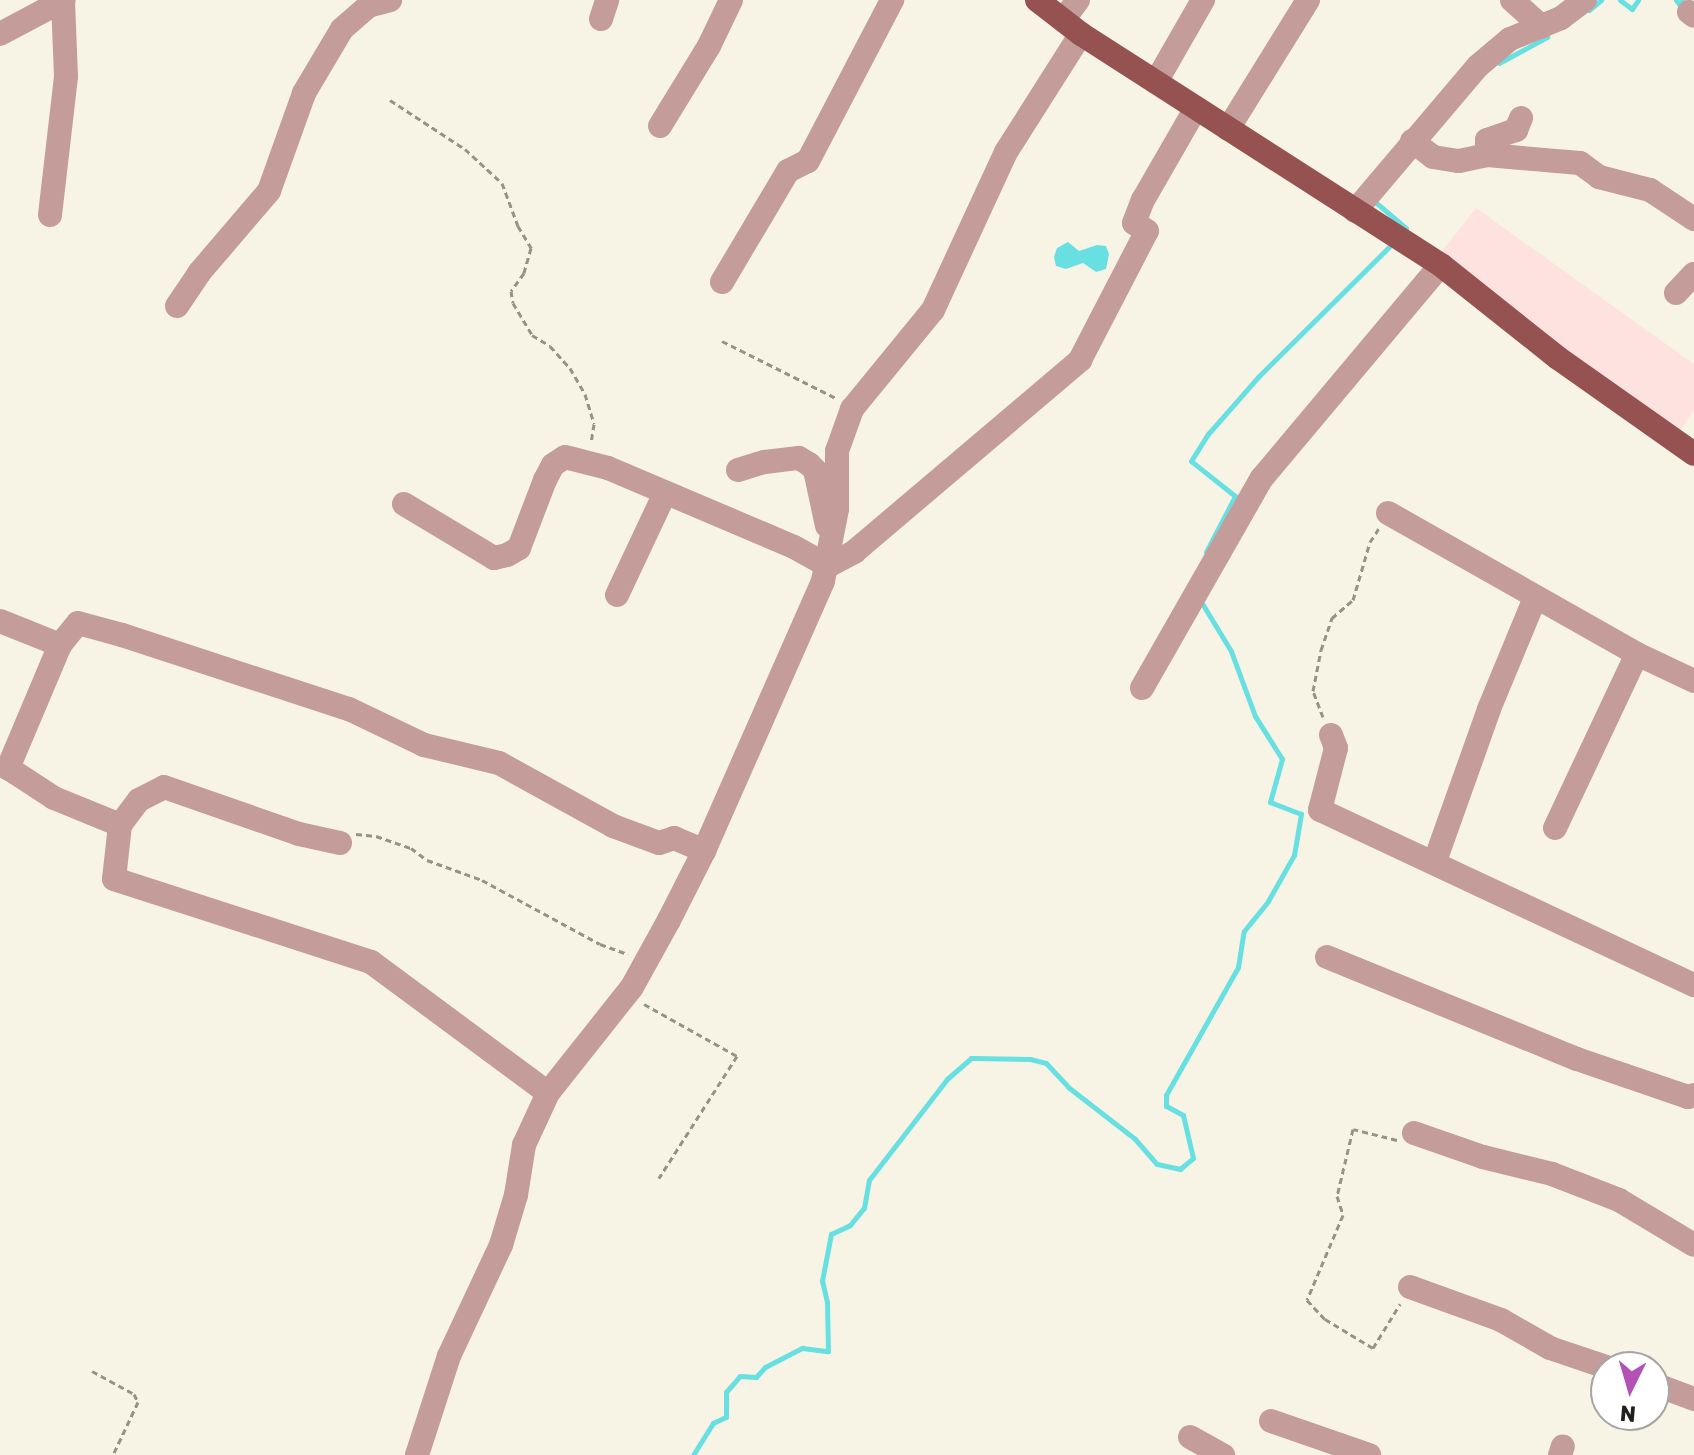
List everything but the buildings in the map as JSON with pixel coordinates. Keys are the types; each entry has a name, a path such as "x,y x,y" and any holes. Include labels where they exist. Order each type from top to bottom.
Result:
{"main road":[{"path":"1037,0 1074,18 1156,82 1441,265 1558,358 1694,454"}],"street":[{"path":"0,34 64,0 66,76 50,215"},
{"path":"177,306 199,273 269,191 304,93 342,29 368,6 390,0"},
{"path":"660,126 709,46 731,0"},
{"path":"722,282 788,171 808,161 892,0"},
{"path":"1156,82 1203,0"},
{"path":"1228,129 1308,0"},
{"path":"1512,0 1542,27"},
{"path":"1355,211 1417,145 1478,66 1510,39 1542,27 1585,0"},
{"path":"417,1455 449,1356 501,1245 516,1195 524,1145 548,1093 627,995 647,961 704,851 830,557 837,509 837,451 852,409 933,310 1006,152 1074,18"},
{"path":"404,504 494,558 519,548 553,465 565,457 588,462 794,547 830,557 854,552 1080,360 1147,231 1134,223 1143,200 1196,108"},
{"path":"1487,155 1487,140 1516,130 1521,118"},
{"path":"1417,145 1433,157 1459,161 1487,155 1580,163 1606,179 1650,190 1694,219"},
{"path":"1142,688 1262,478 1441,265"},
{"path":"1676,293 1694,274"},
{"path":"738,470 765,462 799,458 809,464 815,470 830,557"},
{"path":"617,595 665,493"},
{"path":"1388,513 1535,598 1637,654 1694,681"},
{"path":"1435,861 1489,709 1535,598"},
{"path":"0,621 60,645"},
{"path":"120,825 54,798 8,768 60,645 78,623 349,709 424,745 499,763 613,826 659,843 674,838 704,851"},
{"path":"1555,828 1637,654"},
{"path":"1331,735 1336,748 1320,810 1435,861 1694,985"},
{"path":"340,843 299,834 164,787 139,800 120,825 114,879 371,962 548,1093"},
{"path":"1327,957 1577,1059 1688,1097 1694,1095"},
{"path":"1414,1133 1483,1157 1552,1174 1619,1200 1694,1245"},
{"path":"1410,1287 1501,1320 1550,1348 1590,1362"},
{"path":"1670,1390 1694,1399"},
{"path":"1271,1421 1369,1455"},
{"path":"1190,1437 1223,1455"}],"path":[{"path":"390,100 465,149 502,183 518,226 531,248 524,273 511,291 513,303 532,335 550,346 570,368 585,394 594,424 588,462"},
{"path":"722,341 819,387 852,409"},
{"path":"1331,735 1313,691 1321,650 1332,618 1353,600 1370,542 1388,513"},
{"path":"340,843 357,833 411,848 427,860 482,880 600,944 647,961"},
{"path":"627,995 737,1056 659,1178"},
{"path":"1410,1287 1373,1348 1325,1319 1307,1300 1343,1215 1337,1196 1353,1129 1400,1141 1414,1133"},
{"path":"92,1371 134,1394 138,1402 113,1455"}],"shaded area":[{"path":"1476,208 1694,364 1694,410 1680,430 1551,341 1440,254"}],"water":[{"path":"1068,242 1079,251 1097,245 1106,246 1109,254 1106,269 1096,272 1083,263 1066,269 1056,266 1054,257 1057,248"}],"waterway":[{"path":"1589,10 1601,0"},
{"path":"1620,0 1632,9 1638,0"},
{"path":"1676,0 1679,4 1683,0"},
{"path":"1499,63 1547,37"},
{"path":"1374,201 1406,228"},
{"path":"1206,552 1235,496 1191,461 1208,434 1259,376 1389,247"},
{"path":"693,1455 713,1423 726,1417 726,1392 740,1376 756,1377 765,1367 802,1348 828,1351 827,1302 822,1281 831,1234 850,1225 864,1208 869,1180 947,1079 971,1058 1030,1059 1046,1063 1068,1087 1135,1139 1157,1164 1180,1169 1193,1158 1183,1115 1166,1106 1166,1095 1238,967 1244,931 1268,901 1294,855 1301,814 1270,802 1282,759 1255,716 1231,651 1200,600"}]}
